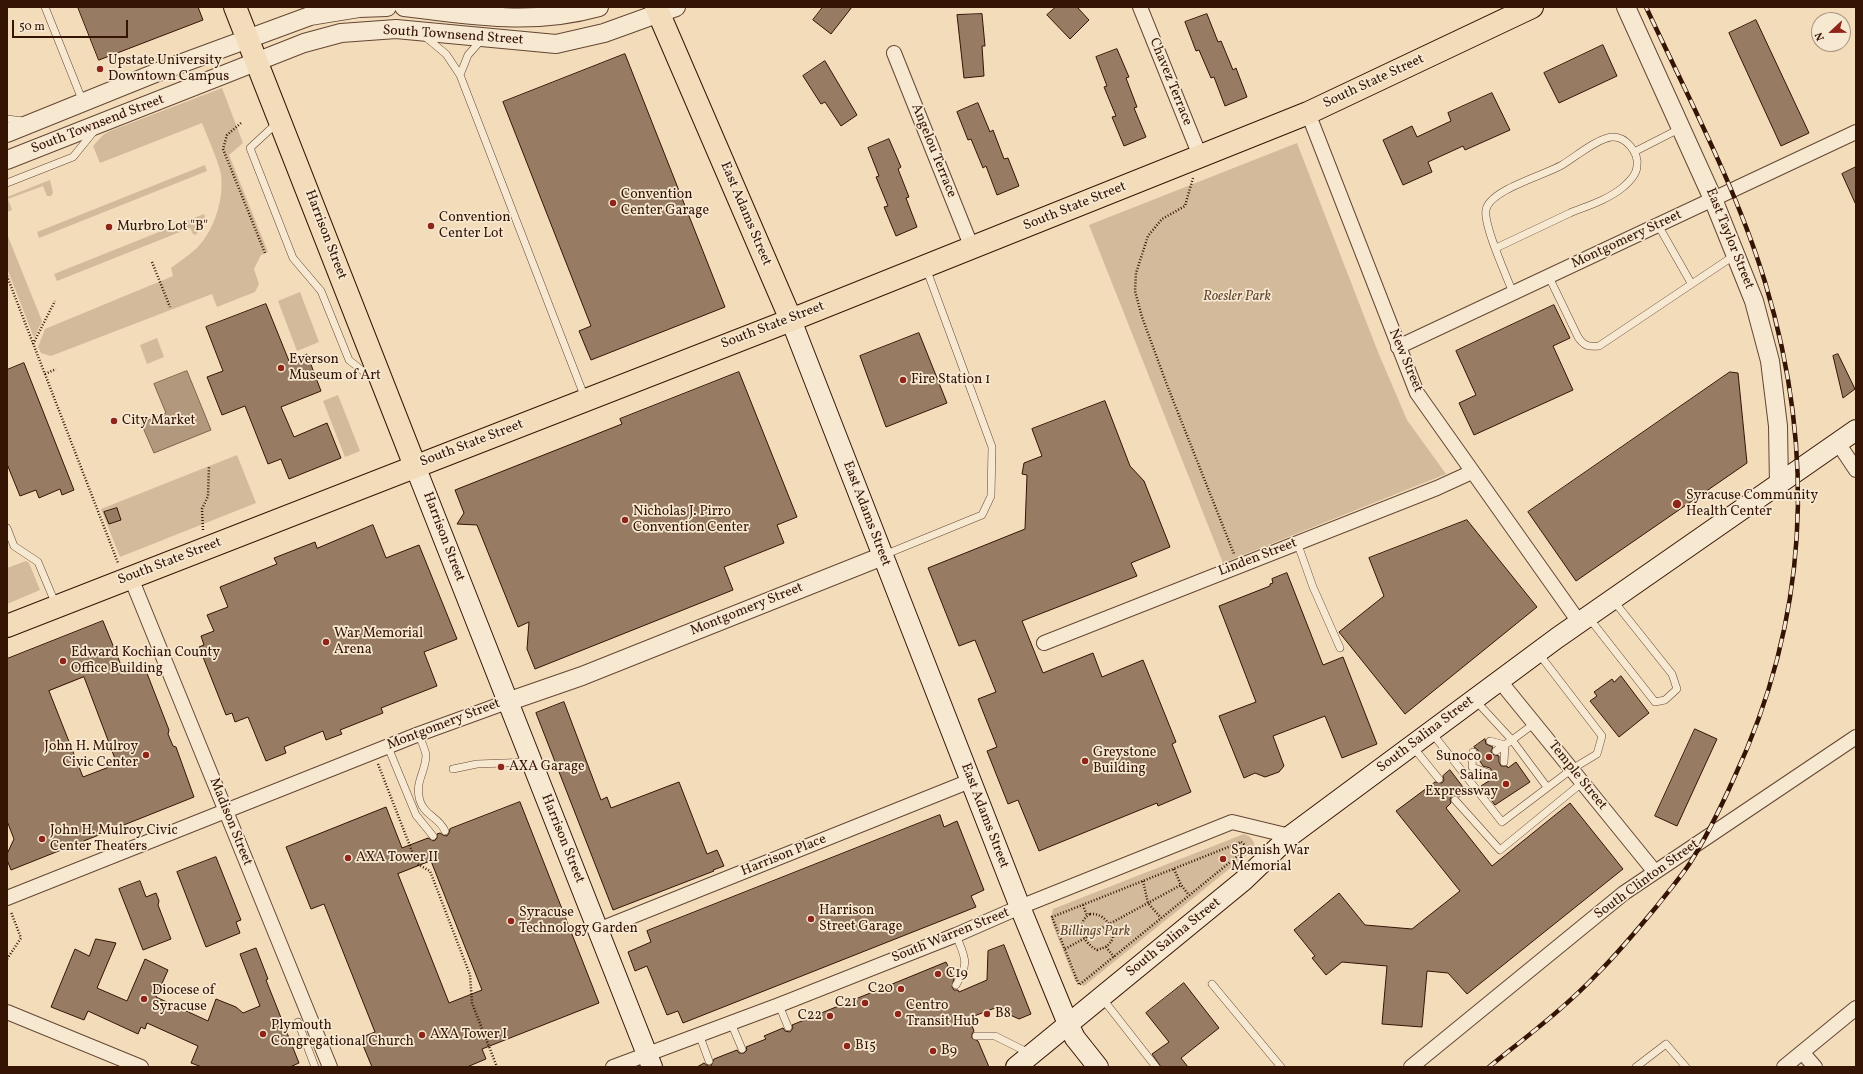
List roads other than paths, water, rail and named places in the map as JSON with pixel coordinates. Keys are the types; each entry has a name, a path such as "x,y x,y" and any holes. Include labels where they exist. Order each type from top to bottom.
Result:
{"main road":[{"name":"Harrison Street","path":"236,7 507,702 649,1060"},
{"name":"South State Street","path":"7,626 791,320 1308,113 1532,7"},
{"name":"East Adams Street","path":"664,9 791,320 1020,907 1068,1024 1075,1038 1098,1067"},
{"name":"South Salina Street","path":"1016,1067 1243,882 1290,836 1538,652 1856,430"}],"street":[{"name":"South Townsend Street","path":"7,133 158,72 310,16 359,8 387,7"},
{"name":"South Townsend Street","path":"404,7 498,18 540,18 600,7"},
{"name":"Chavez Terrace","path":"1140,7 1200,156"},
{"name":"East Taylor Street","path":"1626,7 1713,199 1754,301 1770,361 1778,426 1779,485"},
{"name":"South Townsend Street","path":"7,160 304,43 341,33 396,29 556,44 604,33 664,9"},
{"name":"Angelou Terrace","path":"894,53 972,248"},
{"name":"New Street","path":"1308,113 1338,186 1398,348 1417,393 1472,472 1583,620"},
{"name":"Montgomery Street","path":"1398,348 1856,132"},
{"path":"1838,443 1856,470"},
{"name":"Linden Street","path":"1044,643 1437,488 1472,472"},
{"name":"Montgomery Street","path":"8,903 226,811 420,734 582,676 883,556"},
{"name":"Madison Street","path":"128,579 226,811 330,1067"},
{"name":"Temple Street","path":"1500,680 1655,872"},
{"name":"South Clinton Street","path":"1411,1067 1624,893 1856,737"},
{"name":"Harrison Place","path":"598,930 970,781"},
{"name":"South Warren Street","path":"613,1067 649,1060 698,1034 778,1005 956,935 1020,907 1232,822 1290,836"},
{"path":"1784,1067 1856,1008"},
{"path":"7,1012 141,1067"},
{"path":"1802,1052 1815,1067"}],"lane":[{"path":"45,7 83,102"},
{"path":"418,32 446,54 460,75 586,399"},
{"path":"460,75 468,55 483,38"},
{"path":"7,119 33,123"},
{"path":"280,120 250,148 293,258 321,291 349,360 384,388"},
{"path":"7,183 73,157 100,124"},
{"path":"1634,152 1681,128"},
{"path":"1496,248 1603,199 1622,188 1630,180 1638,166 1634,152 1626,141 1621,138 1612,137 1602,140 1561,166 1498,194 1489,202 1486,210 1488,227 1513,293"},
{"path":"1658,225 1692,283"},
{"path":"1549,276 1583,345 1590,347 1599,346 1736,254"},
{"path":"883,556 982,515 991,496 992,447 925,266"},
{"path":"7,528 14,546 38,562 56,607"},
{"path":"1297,542 1313,587 1340,648"},
{"path":"1583,620 1655,702 1665,700 1678,689 1672,674 1612,600"},
{"path":"1431,731 1502,822 1572,769 1597,754 1602,736 1538,652"},
{"path":"1474,699 1512,740 1547,787"},
{"path":"1496,751 1534,723"},
{"path":"420,734 426,755 418,785 420,800 425,811 442,824 445,831"},
{"path":"1490,742 1505,745"},
{"path":"1412,745 1439,779"},
{"path":"1504,762 1505,745"},
{"path":"388,747 416,815 433,836"},
{"path":"1472,767 1473,752"},
{"path":"453,769 477,764 531,762"},
{"path":"1464,773 1480,762"},
{"path":"1472,767 1488,773"},
{"path":"1455,800 1500,850 1583,782"},
{"path":"956,935 966,961 964,973 956,985"},
{"path":"1212,984 1281,1067"},
{"path":"1102,997 1156,1067"},
{"path":"778,1005 788,1026"},
{"path":"298,1022 315,1067"},
{"path":"730,1023 742,1049"},
{"path":"698,1034 709,1061"},
{"path":"976,1036 995,1036 1031,1054"},
{"path":"1636,1067 1666,1044 1686,1067"}],"railway":[{"path":"1489,1067 1545,1022 1585,986 1636,932 1690,863 1724,800 1759,718 1778,657 1790,595 1797,533 1797,471 1792,408 1781,345 1765,282 1740,212 1726,177 1646,7"}],"place":[{"name":"Upstate University Downtown Campus","path":"100,69"},
{"name":"Convention Center Garage","path":"613,203"},
{"name":"Convention Center Lot","path":"431,226"},
{"name":"Murbro Lot \"B\"","path":"109,227"},
{"name":"Everson Museum of Art","path":"281,368"},
{"name":"Fire Station 1","path":"903,380"},
{"name":"City Market","path":"114,421"},
{"name":"Syracuse Community Health Center","path":"1677,504"},
{"name":"Nicholas J. Pirro Convention Center","path":"625,520"},
{"name":"War Memorial Arena","path":"326,642"},
{"name":"Edward Kochian County Office Building","path":"63,661"},
{"name":"John H. Mulroy Civic Center","path":"146,755"},
{"name":"Sunoco","path":"1489,757"},
{"name":"Greystone Building","path":"1085,761"},
{"name":"AXA Garage","path":"501,767"},
{"name":"Salina Expressway","path":"1506,784"},
{"name":"John H. Mulroy Civic Center Theaters","path":"42,839"},
{"name":"AXA Tower II","path":"348,858"},
{"name":"Spanish War Memorial","path":"1223,859"},
{"name":"Harrison Street Garage","path":"811,919"},
{"name":"Syracuse Technology Garden","path":"511,921"},
{"name":"C19","path":"938,974"},
{"name":"C20","path":"901,989"},
{"name":"Diocese of Syracuse","path":"144,999"},
{"name":"C21","path":"865,1003"},
{"name":"Centro Transit Hub","path":"898,1014"},
{"name":"B8","path":"987,1014"},
{"name":"C22","path":"830,1016"},
{"name":"Plymouth Congregational Church","path":"263,1034"},
{"name":"AXA Tower I","path":"422,1035"},
{"name":"B15","path":"847,1046"},
{"name":"B9","path":"933,1051"}],"park label":[{"name":"Roesler Park","path":"1237,297"},
{"name":"Billings Park","path":"1095,932"}]}
